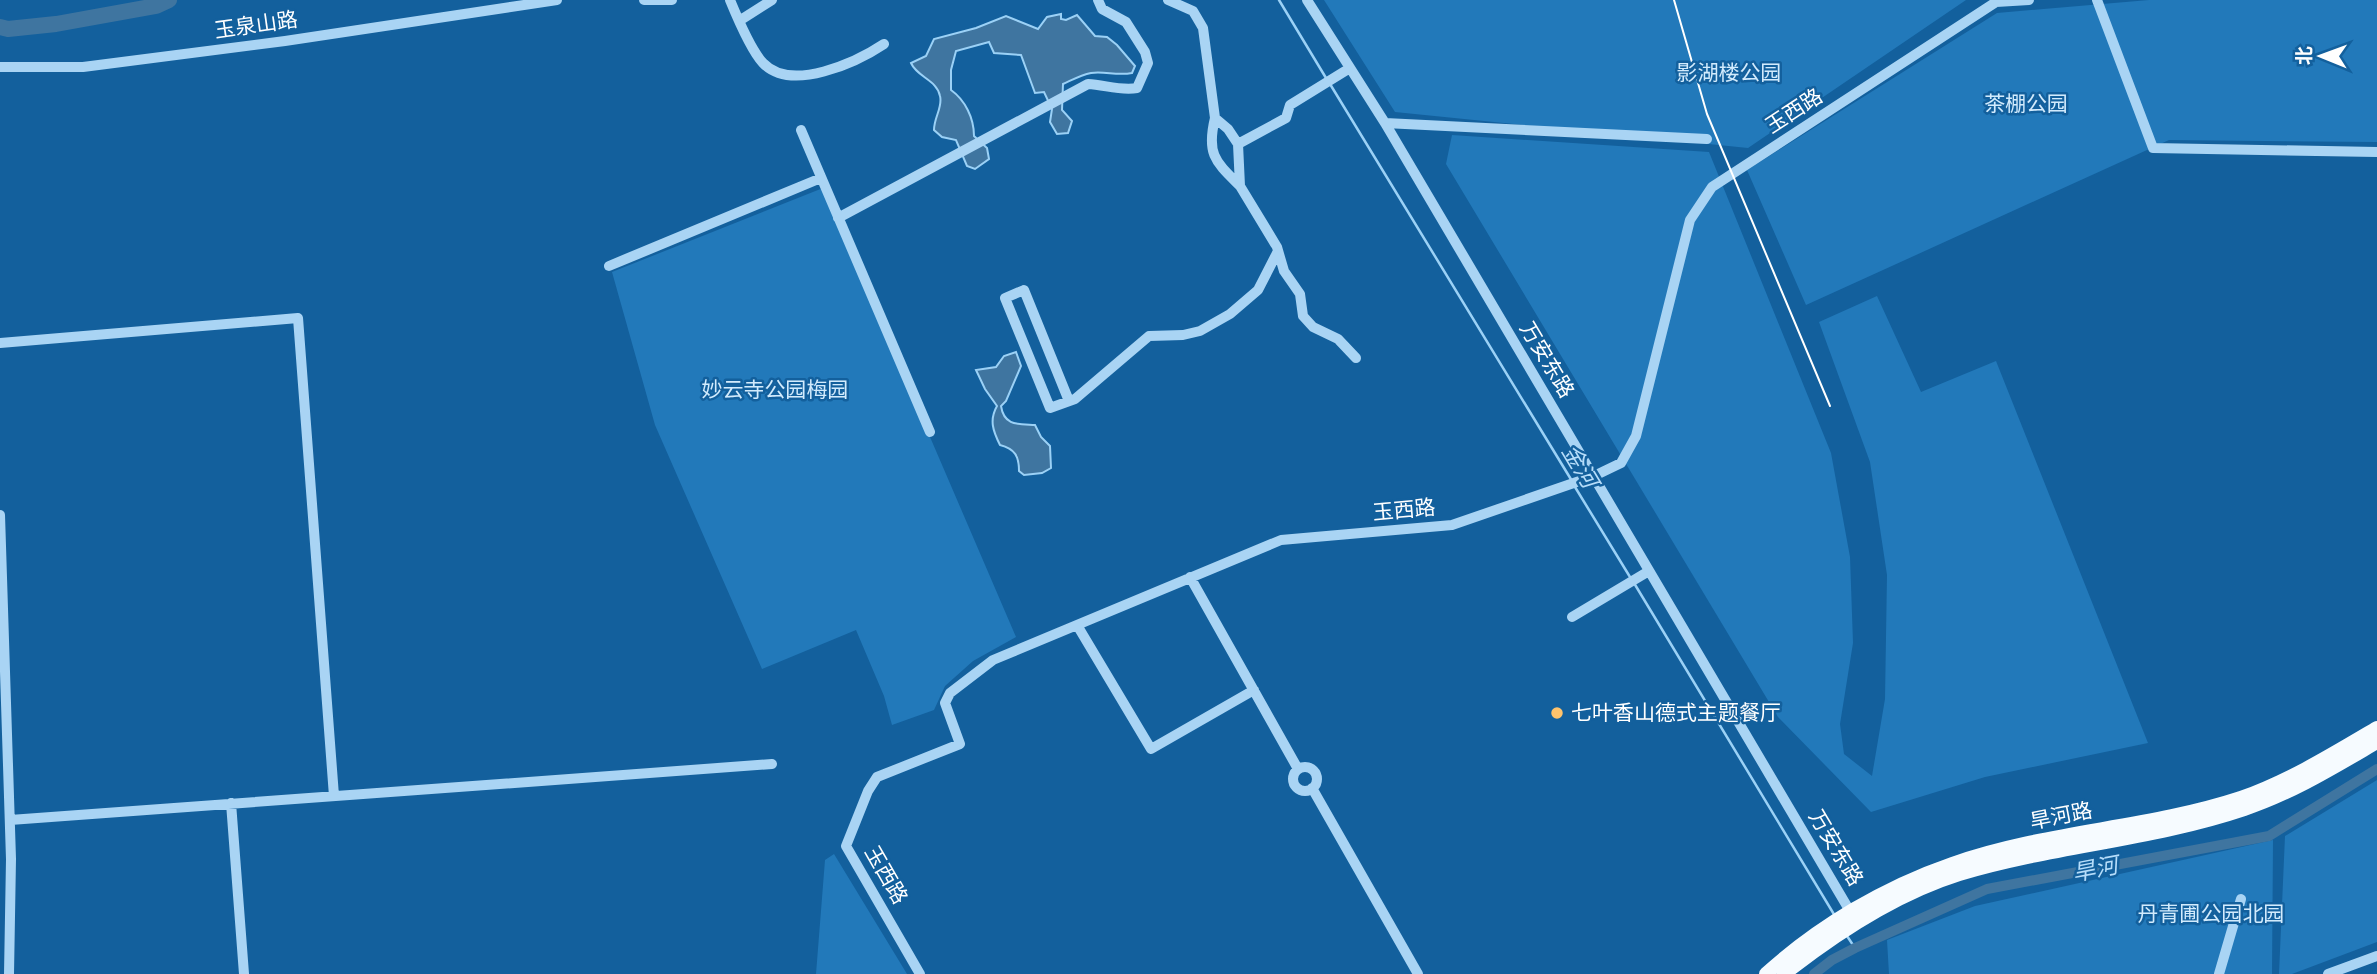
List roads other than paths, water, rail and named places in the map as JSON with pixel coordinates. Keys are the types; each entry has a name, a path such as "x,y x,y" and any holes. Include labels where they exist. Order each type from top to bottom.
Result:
{"main road":[{"name":"旱河路","path":"1766,974 1909,881 1952,864 2022,845 2195,810 2241,797 2290,778 2377,728"},
{"name":"旱河路","path":"1850,921 1956,875 2024,857 2198,822 2245,809 2295,788 2377,742"},
{"name":"旱河路","path":"1784,974 1831,932"}],"street":[{"name":"玉泉山路","path":"0,67 83,67 285,41 557,0"},
{"path":"644,0 672,0"},
{"path":"730,0 764,64 780,72 814,74 866,56 884,44"},
{"path":"739,21 772,0"},
{"path":"838,218 1088,84 1109,85 1125,90 1137,88 1148,62 1145,52 1126,22 1102,9 1098,0"},
{"path":"1168,0 1193,11 1203,28 1215,118 1210,139 1216,162 1240,186 1278,251 1284,271 1300,293 1303,316 1313,327 1338,339 1356,358"},
{"name":"万安东路","path":"1307,0 1385,123 1594,476 1850,921"},
{"path":"1996,1 2029,0"},
{"path":"2097,0 2153,148 2377,152"},
{"name":"玉西路","path":"920,974 846,846 867,791 877,777 960,744 945,703 950,693 993,660 1281,540 1452,525 1594,476 1621,463 1636,436 1689,220 1713,187 1996,1"},
{"path":"1238,144 1286,118 1290,104 1350,68"},
{"path":"1215,118 1228,129 1238,144 1240,186"},
{"path":"1385,123 1707,139"},
{"path":"801,130 930,432"},
{"path":"609,266 821,178"},
{"path":"1069,401 1024,290 1005,298 1050,408 1075,399 1149,336 1183,335 1199,331 1230,314 1258,290 1278,251"},
{"path":"0,343 298,318 334,796"},
{"path":"0,515 10,820 9,974"},
{"path":"1572,617 1649,571"},
{"path":"1190,577 1298,769"},
{"path":"1077,625 1151,749 1254,690"},
{"path":"10,820 772,764"},
{"path":"1306,767 1315,772 1317,780 1312,788 1303,791 1296,787 1293,779 1298,769 1306,767"},
{"path":"1312,788 1418,974"},
{"path":"231,803 244,974"},
{"path":"2219,974 2241,899"},
{"path":"2328,974 2377,956"}],"waterway":[{"path":"0,27 8,29 56,24 156,6 169,0"},
{"name":"金河","path":"1279,0 1326,78"},
{"name":"金河","path":"1330,84 1572,481"},
{"name":"金河","path":"1575,487 1630,577"},
{"name":"金河","path":"1634,583 1835,916"},
{"name":"旱河","path":"1814,974 1832,960 1855,948 1987,889 2269,836 2377,769"},
{"name":"金河","path":"1847,936 1855,948"}],"tram line":[{"path":"1674,0 1707,114 1830,406"}],"place":[{"name":"七叶香山德式主题餐厅","path":"1557,713"}],"park label":[{"name":"影湖楼公园","path":"1729,73"},
{"name":"茶棚公园","path":"2026,104"},
{"name":"妙云寺公园梅园","path":"775,390"},
{"name":"丹青圃公园北园","path":"2211,914"}]}
